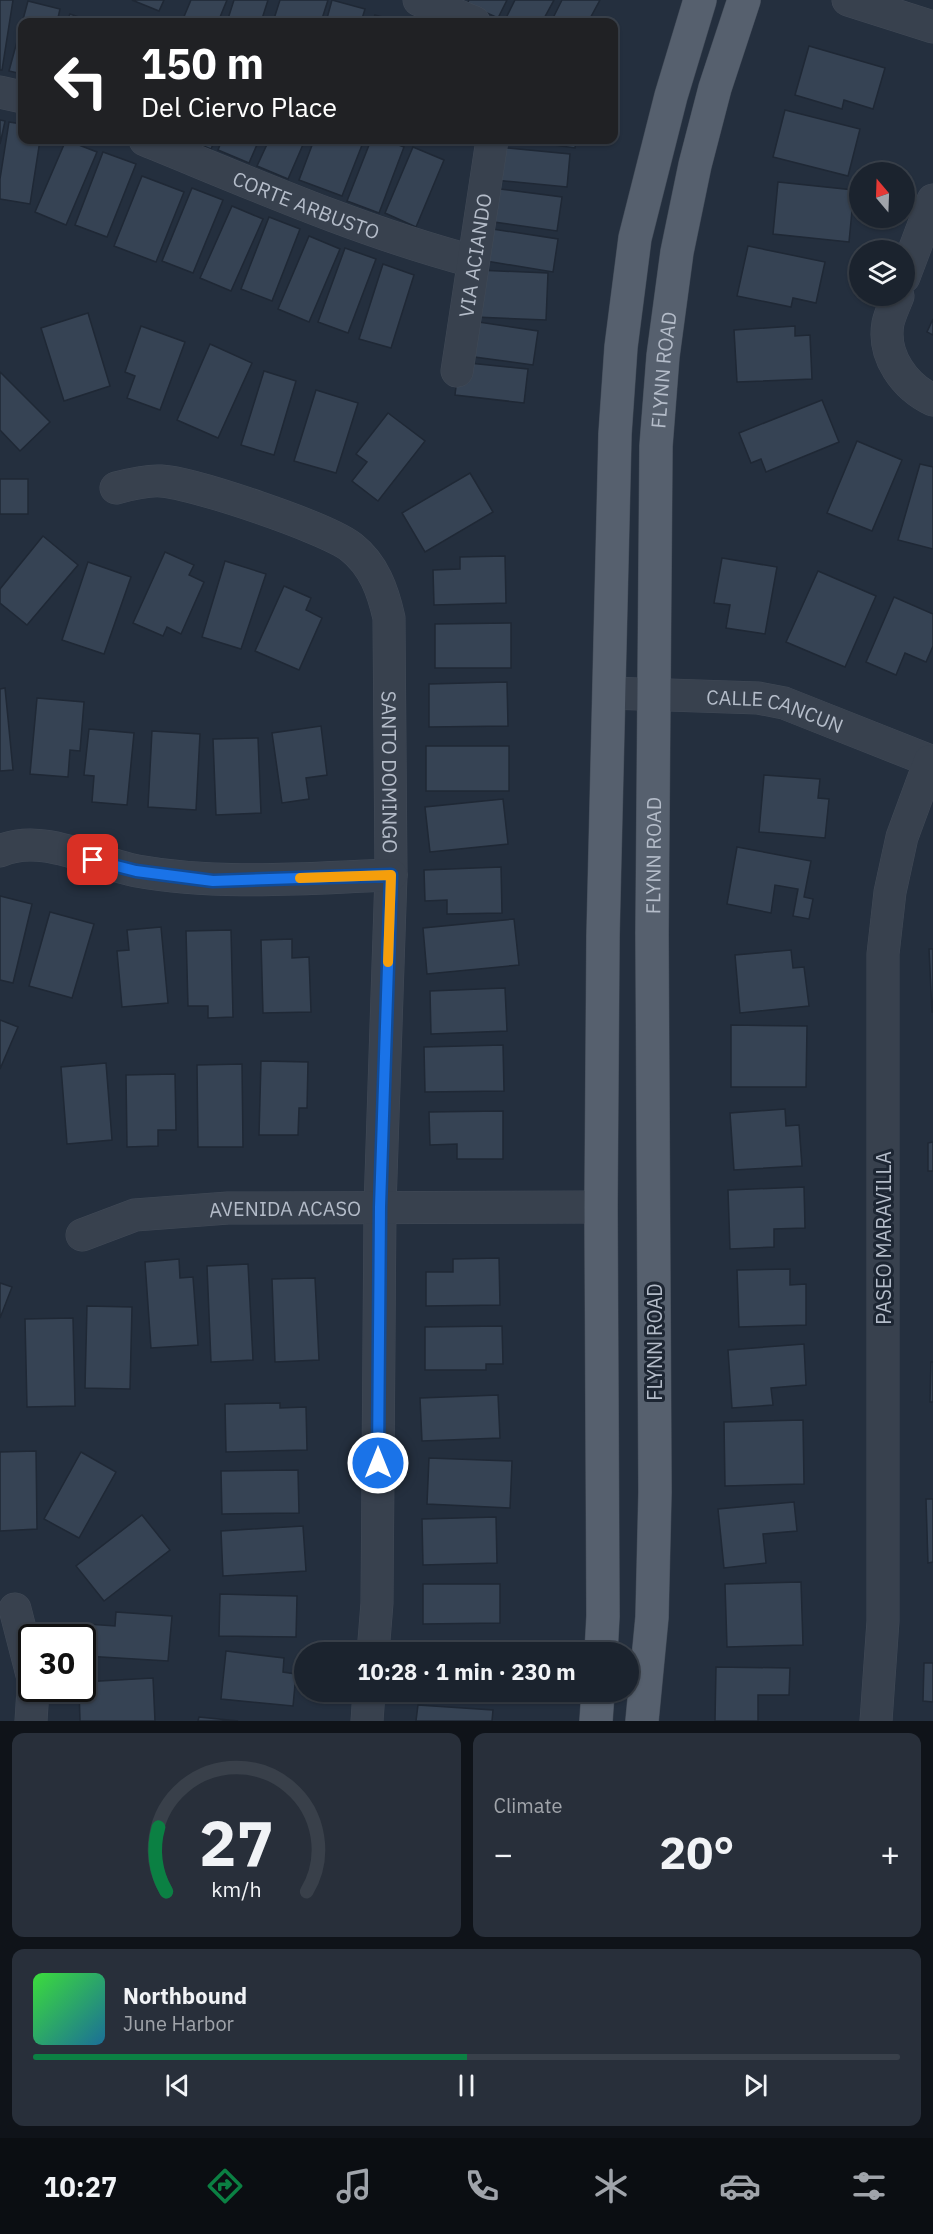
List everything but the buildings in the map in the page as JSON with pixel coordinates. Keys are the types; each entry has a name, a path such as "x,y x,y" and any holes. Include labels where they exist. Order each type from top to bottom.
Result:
{"main road":[{"path":"602,1642 603,936 615,434 621,347 635,238 671,96 700,0"},
{"name":"FLYNN ROAD","path":"642,1721 652,1617 655,1492 656,446 663,356 677,252 695,165 715,88 744,0"},
{"path":"596,1721 597,1702"}],"street":[{"path":"418,0 464,18"},
{"path":"848,0 933,27"},
{"path":"0,92 18,96"},
{"name":"CORTE ARBUSTO","path":"155,144 346,223 401,242 472,261"},
{"name":"VIA ACIANDO","path":"457,371 491,144"},
{"path":"915,248 933,200"},
{"path":"894,306 887,324 891,353 901,376 918,393 933,400"},
{"name":"SANTO DOMINGO","path":"116,488 160,481 238,501 351,546 371,569 384,597 389,618 391,875 380,1207 377,1603 374,1642"},
{"name":"CALLE CANCUN","path":"609,693 758,698 784,703 932,761"},
{"name":"PASEO MARAVILLA","path":"876,1721 883,1621 883,954 890,892 902,837 932,761"},
{"path":"0,851 9,847 36,844 136,871 213,881 391,875"},
{"name":"AVENIDA ACASO","path":"82,1235 135,1215 170,1211 228,1208 601,1207"},
{"path":"15,1609 19,1624"},
{"path":"31,1721 32,1702"},
{"path":"367,1721 368,1702"}],"slow traffic":[{"path":"300,878 391,875 388,962"}],"route":[{"path":"93,860 136,871 213,881 391,875 380,1207 378,1463"}]}
